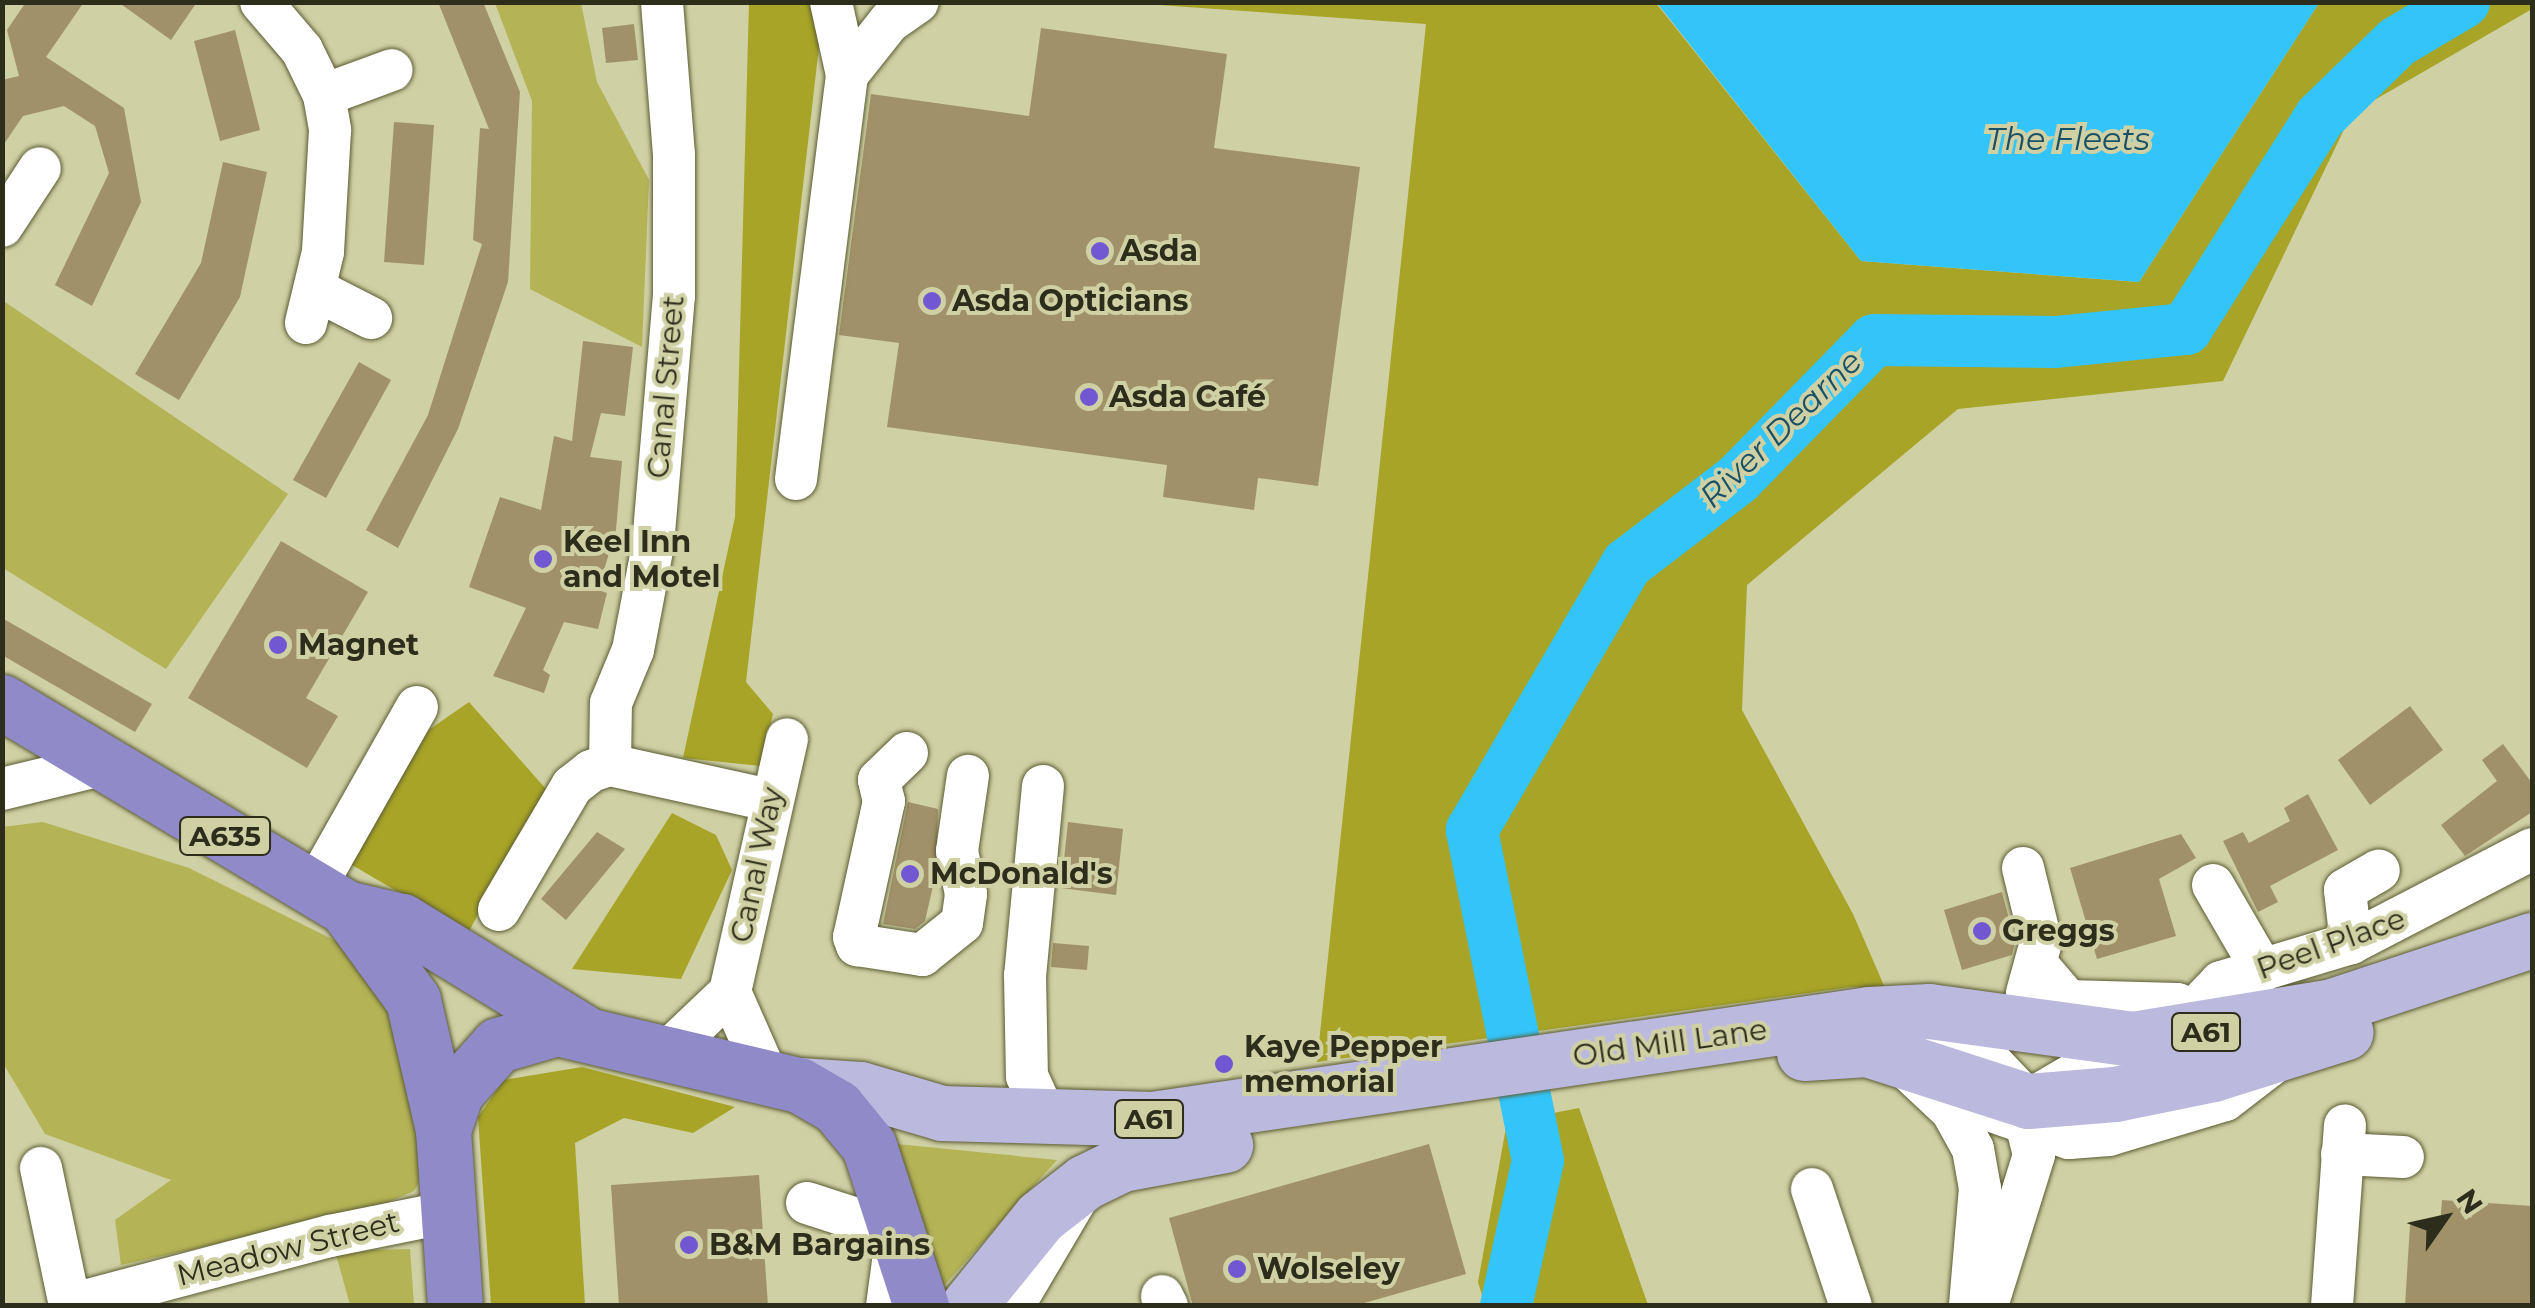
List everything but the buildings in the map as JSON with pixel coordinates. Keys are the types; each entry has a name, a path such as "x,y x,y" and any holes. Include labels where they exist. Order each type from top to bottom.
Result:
{"highway":[{"name":"A635","path":"2,702 330,898 402,921 588,1034"},
{"name":"A635","path":"330,898 413,1000 443,1130"},
{"path":"455,1306 443,1130 466,1074 498,1045 533,1030 588,1034 783,1082 837,1108 862,1133 920,1306"}],"main road":[{"name":"Old Mill Lane","path":"1882,1036 2027,1112 2116,1094 2202,1039 2332,1006 2532,940"},
{"name":"Old Mill Lane","path":"1094,1177 1174,1153 1504,1084 1565,1074 1834,1049 1882,1036 2004,1019 2079,1036 2202,1039 2282,1056 2532,974"},
{"name":"Old Mill Lane","path":"783,1082 860,1089 942,1113 1047,1120 1209,1114 1504,1084"},
{"name":"A61","path":"968,1306 1040,1217 1094,1177"}],"street":[{"path":"261,2 302,50 324,95 330,156 311,307 371,318"},
{"name":"Canal Street","path":"610,766 611,703 633,650 654,546 674,296 674,155 662,2"},
{"path":"796,479 847,75 831,2"},
{"path":"847,75 888,22 918,2"},
{"path":"324,95 392,70"},
{"path":"2,226 40,168"},
{"path":"330,898 417,707"},
{"name":"Canal Way","path":"730,992 769,800 787,739"},
{"path":"907,754 879,780 884,801 854,942 922,955 940,945 942,889 957,851 968,776"},
{"path":"2,789 105,764"},
{"path":"499,910 572,786 610,766 769,800"},
{"path":"1043,786 1025,994 1027,1076 1047,1120"},
{"name":"Peel Place","path":"2202,1039 2221,982 2351,942 2532,850"},
{"path":"2004,1019 2027,993 2038,966 2041,942 2023,868"},
{"path":"2351,942 2344,890 2378,870"},
{"path":"2213,885 2263,971"},
{"path":"2038,966 2068,1001 2177,1004 2202,1039"},
{"path":"665,1054 730,992 783,1082"},
{"path":"1882,1036 1952,1111 1973,1149 1980,1188 1970,1306"},
{"path":"1980,1188 2000,1145 2027,1112 2133,1039"},
{"path":"2027,1112 2068,1138 2149,1129 2224,1100 2282,1056"},
{"path":"1988,1306 2034,1155 2027,1112"},
{"path":"2332,1306 2344,1140 2403,1158"},
{"path":"41,1168 70,1305"},
{"path":"1014,1306 1094,1177"},
{"path":"1812,1188 1851,1306"},
{"path":"807,1203 898,1232 886,1306"},
{"name":"Meadow Street","path":"70,1305 330,1236 449,1212"}],"shaded area":[{"path":"2532,2 2532,9 2352,113 2223,381 1958,409 1747,585 1742,710 1853,914 1885,988 1851,987 1317,1062 1426,24 1152,3 1656,3 1861,261 2139,282 2319,3"},
{"path":"495,3 581,3 597,82 649,180 642,347 530,289 532,101"},
{"path":"749,3 824,3 746,682 773,714 761,766 683,758 735,517"},
{"path":"2,300 288,494 166,669 3,568"},
{"path":"469,702 546,789 468,933 347,862 407,745"},
{"path":"672,813 716,835 732,870 681,979 572,969"},
{"path":"43,822 189,868 362,954 399,998 424,1173 414,1191 370,1210 121,1265 115,1220 171,1180 45,1134 3,1063 2,827"},
{"path":"582,1067 735,1107 693,1133 624,1118 575,1143 585,1305 491,1305 478,1117 504,1080"},
{"path":"1579,1108 1648,1305 1485,1305 1478,1282 1507,1122"},
{"path":"887,1143 1057,1160 939,1291"},
{"path":"410,1249 414,1305 350,1305 335,1251"}],"water":[{"name":"The Fleets","path":"1657,3 2319,3 2139,282 1861,261"}],"waterway":[{"name":"River Dearne","path":"1506,1306 1538,1161 1472,830 1627,564 1738,479 1874,340 2056,342 2186,329 2320,117 2397,42 2464,2"}],"place":[{"name":"Asda","path":"1100,251"},
{"name":"Asda Opticians","path":"932,301"},
{"name":"Asda Café","path":"1089,397"},
{"name":"Keel Inn and Motel","path":"543,559"},
{"name":"Magnet","path":"278,645"},
{"name":"McDonald's","path":"910,874"},
{"name":"Greggs","path":"1982,931"},
{"name":"Kaye Pepper memorial","path":"1224,1064"},
{"name":"B&M Bargains","path":"689,1245"},
{"name":"Wolseley","path":"1237,1269"}]}
